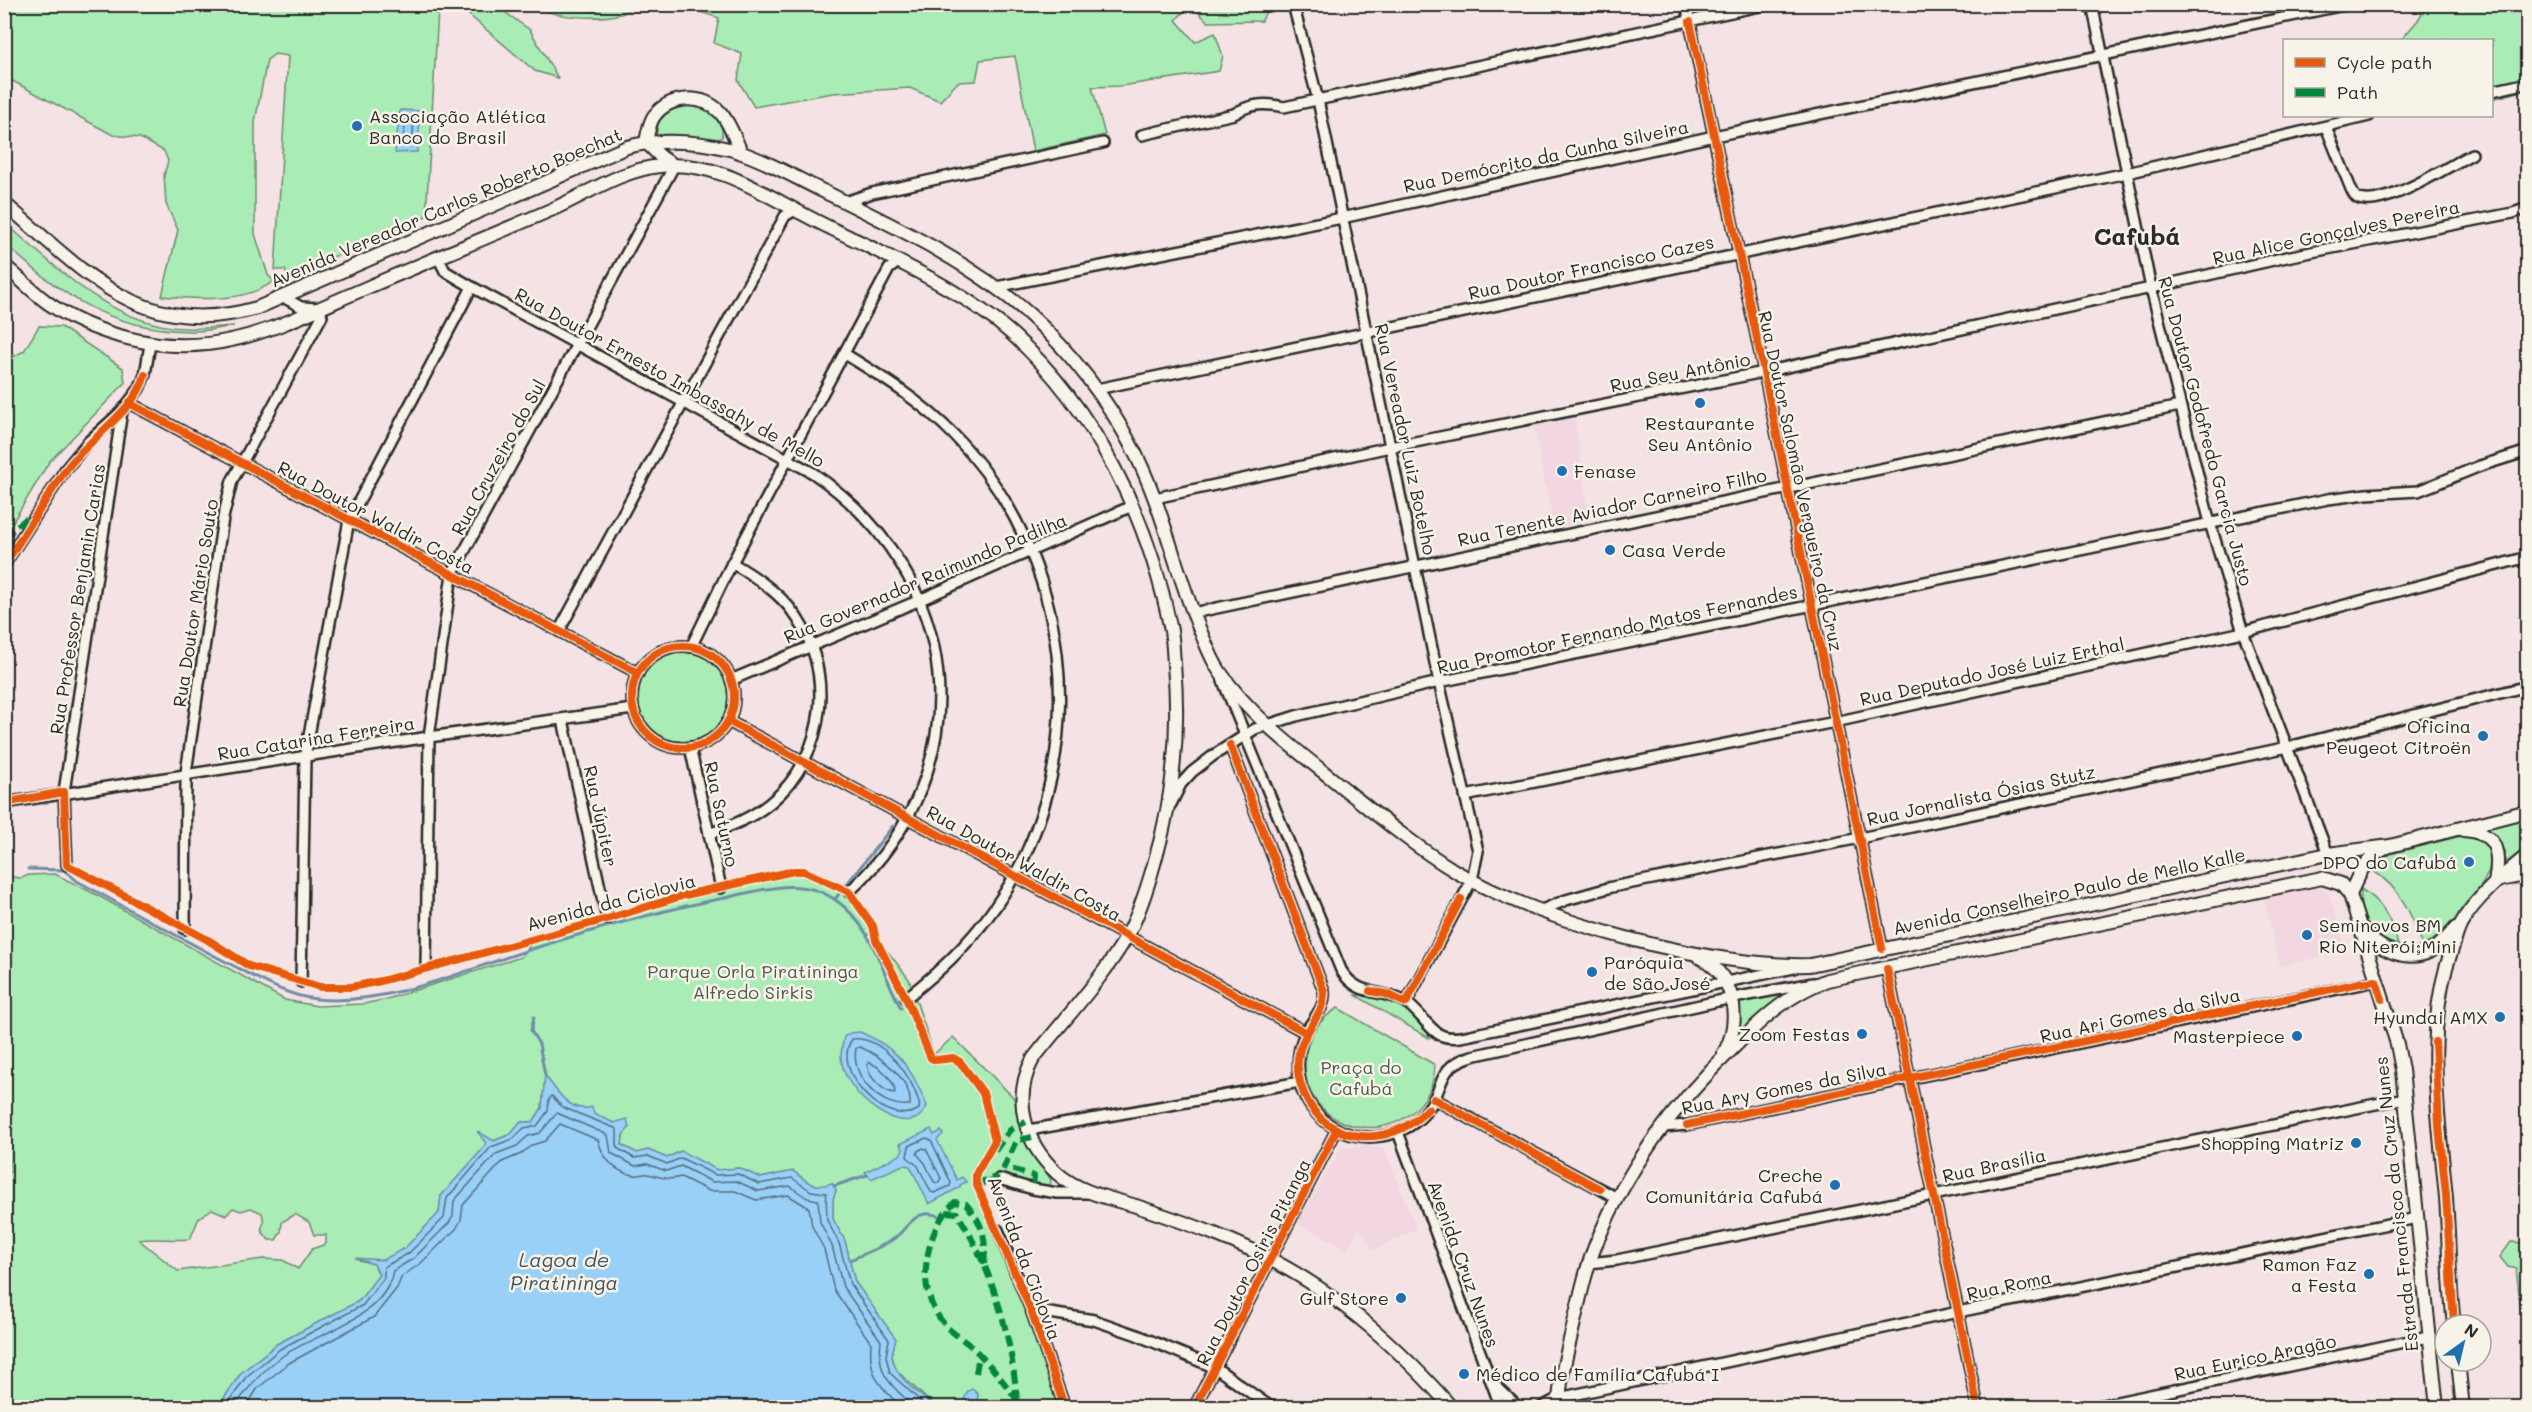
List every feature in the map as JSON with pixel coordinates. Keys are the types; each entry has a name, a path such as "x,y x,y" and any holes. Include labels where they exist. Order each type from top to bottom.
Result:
{"main road":[{"path":"674,166 646,142 654,116 661,109 678,100 699,100 722,114 741,152"},
{"name":"Avenida Vereador Carlos Roberto Boechat","path":"4,203 86,273 108,289 138,305 190,317 220,316 257,308 609,154 646,142 698,144 741,152 845,202 936,250 996,287 1035,319 1097,389 1133,448 1155,498 1193,613 1219,671"},
{"path":"4,265 46,301 66,314 108,334 150,344 184,347 227,342 262,331 319,308 558,206 619,177 660,166 674,166 704,169 749,183 795,210 969,300 1014,336 1049,372 1094,430 1132,506 1156,574 1171,628 1177,726 1169,807 1146,890 1127,936 1096,981 1039,1051 1027,1070 1023,1081 1021,1106 1038,1152 1066,1181 1091,1192 1220,1236 1324,1291 1358,1315 1420,1372 1452,1407"},
{"path":"1219,671 1252,709 1320,770 1397,830 1472,880 1542,910 1593,927 1678,949 1752,962 1810,965"},
{"path":"1559,1403 1565,1361 1589,1263 1617,1198 1664,1127 1720,1059 1761,1019 1782,1003 1809,987 1827,980 2311,878 2331,880 2340,884 2350,895 2358,873 2365,863 2390,846 2528,811"},
{"path":"2456,830 2479,832 2494,845 2498,863 2496,881"},
{"name":"Avenida Conselheiro Paulo de Mello Kalle","path":"1810,965 2328,854 2390,846"},
{"path":"2358,920 2375,942 2390,952 2405,956 2431,951 2461,923 2496,881 2528,855"},
{"path":"2496,881 2525,875"},
{"name":"Estrada Francisco da Cruz Nunes","path":"2350,895 2397,1044 2405,1098 2437,1407"},
{"path":"2453,1313 2435,1042 2438,1003 2446,965 2461,923"},
{"path":"1678,949 1708,962 1727,982 1731,998 1733,1028 1731,1039 1720,1059"},
{"path":"2459,1373 2463,1407"}],"street":[{"name":"Rua Vereador Luiz Botelho","path":"1293,4 1318,100 1439,682 1478,851 1472,880 1406,1003"},
{"name":"Rua Doutor Salomão Vergueiro da Cruz","path":"1686,4 1882,948"},
{"path":"1142,135 1234,114 1244,107 1257,104 1284,107 1769,4"},
{"name":"Rua Doutor Godofredo Garcia Justo","path":"2092,4 2151,288 2210,523 2242,632 2328,854"},
{"name":"Rua Demócrito da Cunha Silveira","path":"996,287 1342,218 1714,136 2104,57 2349,4"},
{"path":"2493,91 2528,83"},
{"name":"Rua Doutor Francisco Cazes","path":"1097,389 2127,172 2365,117"},
{"path":"2326,127 2350,189 2357,198 2363,200 2384,198 2472,154"},
{"path":"845,202 872,193 1103,143"},
{"name":"Rua Cruzeiro do Sul","path":"426,967 429,737 452,574 674,166"},
{"name":"Rua Alice Gonçalves Pereira","path":"2151,288 2291,256 2513,213 2528,208"},
{"path":"559,631 786,216 795,210"},
{"name":"Rua Doutor Ernesto Imbassahy de Mello","path":"438,257 445,271 471,287 789,458 835,488 874,525 905,568 920,600 933,643 939,699 931,758 909,817 878,863 849,892"},
{"path":"691,646 732,563 889,269 898,262"},
{"path":"301,982 305,757 349,520 471,287"},
{"name":"Rua Seu Antônio","path":"1155,498 1390,447 1764,372 2151,288"},
{"path":"283,297 301,308 319,308"},
{"name":"Rua Doutor Mário Souto","path":"185,929 186,774 223,518 232,481 321,320 319,308"},
{"path":"4,565 65,470 88,442 122,411 143,382 150,344"},
{"path":"845,354 921,404 954,435 984,470 1010,508 1031,551 1046,592 1056,636 1060,713 1049,789 1037,825 1015,875 982,926 957,954 906,998"},
{"name":"Rua Doutor Waldir Costa","path":"129,403 638,673"},
{"name":"Rua Tenente Aviador Carneiro Filho","path":"1193,613 2180,406"},
{"name":"Rua Professor Benjamin Carias","path":"67,865 64,792 122,411"},
{"name":"Rua Promotor Fernando Matos Fernandes","path":"1169,807 1181,784 1187,778 1246,734 1269,725 1439,682 2210,523 2349,496 2418,491 2480,466 2528,451"},
{"name":"Rua Governador Raimundo Padilha","path":"731,680 811,644 920,600 1132,506"},
{"name":"Rua Deputado José Luiz Erthal","path":"1465,796 1835,722 2242,632 2528,557"},
{"path":"709,834 740,822 770,803 789,784 812,745 820,710 819,674 811,644 801,623 765,583 732,563"},
{"path":"675,646 691,646 716,658 731,680 734,701 728,721 709,741 690,747 668,746 655,739 639,723 633,709 632,689 638,673 647,660 660,651 675,646"},
{"name":"Avenida Vereador Carlos Roberto Boechat","path":"1219,671 1341,970 1359,989 1386,994 1406,1003"},
{"name":"Rua Jornalista Ósias Stutz","path":"1542,910 1566,900 1612,887 1860,838 2288,747 2528,686"},
{"name":"Rua Catarina Ferreira","path":"4,803 429,737 633,709"},
{"name":"Rua Júpiter","path":"563,720 607,919"},
{"name":"Rua Doutor Waldir Costa","path":"728,721 1305,1032"},
{"path":"1230,745 1323,985 1323,1004 1305,1032 1298,1061 1300,1082 1311,1106 1324,1121 1337,1129 1356,1136 1373,1137 1398,1132 1420,1118 1434,1099 1446,1070 1453,1064 1472,1056 1731,998 1827,980"},
{"name":"Rua Saturno","path":"690,747 721,888"},
{"name":"Avenida Conselheiro Paulo de Mello Kalle","path":"1406,1003 1439,1035 1454,1038 1810,965"},
{"path":"1887,969 1978,1407"},
{"name":"Rua Ari Gomes da Silva","path":"1910,1080 2376,981"},
{"name":"Rua Ary Gomes da Silva","path":"1664,1127 1687,1125 1910,1080"},
{"path":"1029,1130 1300,1082"},
{"name":"Rua Brasília","path":"1589,1263 1617,1260 2405,1098"},
{"path":"1434,1099 1617,1198"},
{"name":"Rua Doutor Osiris Pitanga","path":"1194,1407 1337,1129"},
{"name":"Avenida Cruz Nunes","path":"1398,1132 1501,1407"},
{"path":"999,1179 1057,1193 1091,1192"},
{"name":"Rua Roma","path":"1540,1407 1958,1312 2417,1218"},
{"name":"Avenida da Ciclovia","path":"998,1230 1031,1310 1065,1407"},
{"path":"1031,1310 1094,1320 1137,1335 1216,1368 1272,1407"},
{"name":"Rua Eurico Aragão","path":"2088,1407 2428,1337"},
{"path":"1489,1379 1504,1396 1519,1407"}],"shaded area":[{"name":"Fenase","path":"1574,414 1589,522 1554,528 1533,421"},
{"name":"Seminovos BM Rio Niterói;Mini","path":"2316,886 2325,890 2330,897 2346,951 2280,966 2264,897"},
{"path":"1360,1144 1385,1149 1416,1229 1373,1250 1359,1228 1347,1250 1298,1223 1341,1148 1360,1147"}],"green space":[{"path":"4,5 433,5 438,10 426,216 288,277 285,270 275,270 288,56 275,54 267,60 255,122 255,234 268,275 274,281 262,288 234,297 205,299 162,296 178,230 166,204 164,175 168,161 164,151 140,138 113,135 5,77"},
{"path":"463,5 500,5 506,13 530,30 558,78 535,71 469,15"},
{"path":"533,5 578,5 592,12 611,5 636,5 626,12 611,16 575,17 551,13"},
{"path":"691,5 1190,5 1176,20 1195,42 1215,33 1223,56 1219,71 1121,86 1092,87 1105,135 1033,151 1015,56 980,60 976,81 958,82 940,101 910,88 833,93 754,107 738,80 742,54 714,43 719,18 691,9"},
{"path":"1191,5 1259,5 1267,8 1262,21 1208,22"},
{"path":"2427,5 2527,5 2527,90 2493,99 2493,39 2402,39"},
{"path":"688,104 701,107 713,114 720,124 722,137 717,140 657,135 659,123 666,114"},
{"path":"5,223 65,275 108,305 132,316 157,324 183,328 234,326 194,331 160,329 110,316 88,306 46,279 5,244"},
{"path":"39,326 61,327 123,368 125,383 49,462 5,535 5,361 24,351"},
{"path":"683,652 708,660 720,672 728,697 720,722 708,734 683,742 658,734 646,722 638,697 646,672 658,660"},
{"path":"2527,817 2527,846 2506,863 2500,843 2485,827"},
{"path":"2461,836 2481,840 2490,849 2491,862 2486,878 2452,923 2440,935 2423,946 2398,894 2391,885 2372,870 2380,860 2390,854"},
{"name":"Parque Orla Piratininga Alfredo Sirkis","path":"794,871 814,876 844,889 854,899 875,935 909,979 934,1054 953,1037 1014,1098 1022,1134 1051,1180 1050,1187 992,1178 983,1181 979,1191 998,1230 1065,1407 976,1407 978,1394 968,1392 961,1406 940,1407 931,1403 896,1370 892,1356 895,1339 855,1282 845,1241 833,1219 833,1199 836,1190 813,1186 793,1171 761,1178 739,1168 717,1170 681,1151 667,1158 648,1150 637,1153 622,1145 623,1135 614,1123 565,1102 545,1076 542,1108 533,1122 521,1122 511,1134 493,1141 479,1132 486,1143 441,1196 439,1213 405,1248 383,1261 359,1260 374,1264 379,1275 359,1301 277,1344 241,1373 218,1407 5,1407 4,1178 11,1171 4,1129 4,876 21,878 29,875 55,874 285,1000 317,1006 363,1004 387,999 521,957 536,938 685,895","holes":["233,1208 241,1211 251,1208 262,1213 264,1222 261,1230 269,1240 276,1240 281,1232 282,1222 295,1214 309,1222 314,1235 326,1235 326,1244 312,1249 298,1269 283,1260 263,1259 178,1271 139,1240 190,1239 199,1218 212,1209 226,1215"]},
{"path":"2361,889 2386,913 2398,945 2388,942 2373,932 2361,908"},
{"path":"1802,987 1736,1039 1737,1001"},
{"path":"1355,995 1377,997 1400,1005 1419,1019 1429,1038"},
{"name":"Praça do Cafubá","path":"1338,1008 1435,1065 1431,1087 1417,1108 1398,1121 1377,1127 1355,1126 1335,1118 1319,1104 1308,1085 1305,1060 1311,1036 1320,1023"},
{"path":"2511,1242 2527,1243 2527,1360 2516,1269 2508,1267 2500,1257"}],"water":[{"path":"400,110 421,111 417,152 395,153"},
{"path":"860,1032 885,1045 909,1070 927,1106 918,1117 906,1121 892,1118 864,1100 852,1086 844,1071 841,1051 844,1037 850,1033"},
{"name":"Lagoa de Piratininga","path":"545,1075 559,1094 570,1104 584,1108 592,1107 594,1114 614,1123 627,1119 629,1128 623,1135 622,1145 637,1153 648,1150 667,1158 681,1151 717,1170 739,1168 761,1178 793,1171 816,1185 832,1183 836,1190 833,1199 833,1219 845,1241 855,1282 896,1339 892,1355 894,1365 911,1387 940,1407 218,1407 241,1373 277,1344 359,1301 379,1275 374,1264 355,1258 383,1260 405,1248 439,1213 441,1196 482,1150 486,1143 477,1131 494,1141 511,1134 521,1122 533,1122 542,1108"},
{"path":"931,1129 934,1135 941,1131 943,1134 937,1140 957,1180 962,1177 966,1182 960,1187 929,1204 910,1166 903,1165 871,1179 865,1172 900,1155 903,1149 900,1144"},
{"path":"972,1389 978,1394 976,1407 945,1407 961,1406 968,1391"}],"waterway":[{"path":"171,4 186,13"},
{"path":"835,899 893,826"},
{"path":"28,869 64,870 77,881 155,924 284,991 316,999 343,1000 370,997 424,985 529,950 678,908 770,888 811,889 824,893 837,901 859,923 875,950 901,1008"},
{"path":"534,1017 531,1031 539,1044 545,1075"},
{"path":"834,1186 867,1175"},
{"path":"850,1260 892,1240 919,1216 933,1214 942,1218"}],"marked path":[{"path":"4,538 29,516"},
{"path":"995,1151 1010,1130 1026,1122"},
{"path":"1032,1137 1016,1141 1004,1167 1034,1176 1033,1189"},
{"path":"980,1190 983,1181 992,1178 999,1179"},
{"path":"984,1264 985,1247 980,1225 966,1204 955,1202 939,1222 927,1257 926,1280 931,1301 942,1321 984,1359 1017,1400"},
{"path":"946,1212 957,1213 981,1257 990,1280 1005,1327 1017,1400"},
{"path":"976,1373 979,1355"}],"cycle path":[{"path":"1690,22 1882,948"},
{"path":"4,565 65,471 74,459 121,413 140,388 145,375"},
{"path":"129,403 638,673"},
{"path":"683,646 702,650 719,661 730,678 734,697 730,716 719,733 702,744 683,748 664,744 647,733 636,716 632,697 636,678 647,661 664,650 683,646"},
{"path":"728,721 1305,1032"},
{"path":"1230,745 1324,991 1319,1012 1299,1053 1300,1082 1308,1103 1321,1119 1337,1129 1355,1135 1374,1136 1393,1132 1411,1123 1428,1109"},
{"path":"4,803 64,792 67,865 208,940 249,966 320,987 351,987 381,981 607,919 685,895 794,871 804,871 849,892 873,926 876,940 906,998 931,1058 936,1060 953,1058 960,1062 983,1093 995,1141 976,1174 976,1183 1031,1310 1065,1408"},
{"path":"1370,991 1386,994 1406,1003 1461,899"},
{"path":"1887,969 1978,1408"},
{"path":"1687,1125 2360,983 2376,981 2382,999"},
{"path":"2435,1042 2453,1313"},
{"path":"1434,1099 1600,1189"},
{"path":"1194,1408 1337,1129"}],"place":[{"name":"Associação Atlética Banco do Brasil","path":"357,126"},
{"name":"Restaurante Seu Antônio","path":"1700,403"},
{"name":"Fenase","path":"1562,471"},
{"name":"Casa Verde","path":"1610,550"},
{"name":"Oficina Peugeot Citroën","path":"2483,736"},
{"name":"DPO do Cafubá","path":"2469,862"},
{"name":"Seminovos BM Rio Niterói;Mini","path":"2307,935"},
{"name":"Paróquia de São José","path":"1592,972"},
{"name":"Hyundai AMX","path":"2500,1017"},
{"name":"Zoom Festas","path":"1862,1034"},
{"name":"Masterpiece","path":"2297,1036"},
{"name":"Shopping Matriz","path":"2356,1143"},
{"name":"Creche Comunitária Cafubá","path":"1835,1185"},
{"name":"Ramon Faz a Festa","path":"2369,1274"},
{"name":"Gulf Store","path":"1401,1298"},
{"name":"Médico de Família Cafubá I","path":"1464,1374"}],"district":[{"name":"Cafubá","path":"2137,235"}]}
